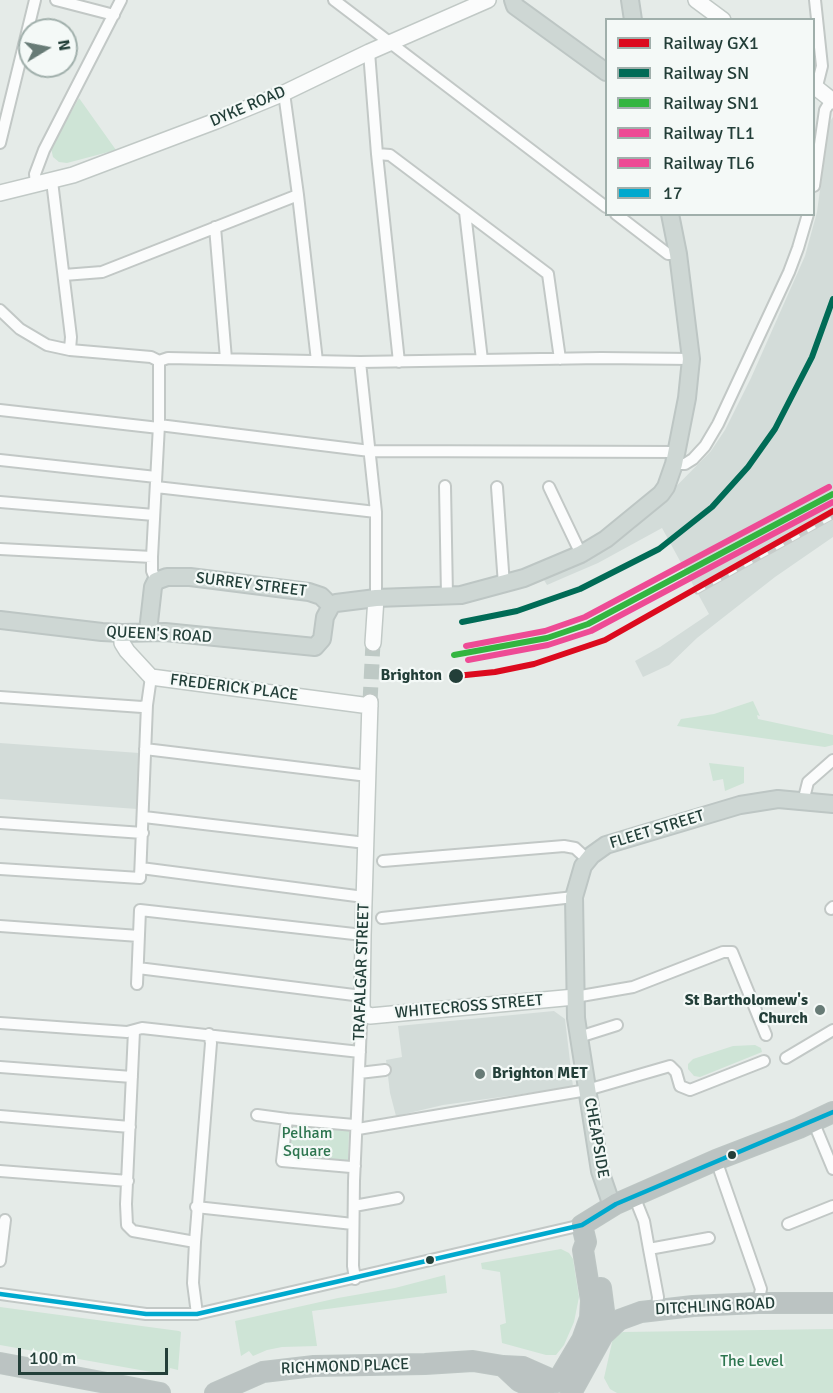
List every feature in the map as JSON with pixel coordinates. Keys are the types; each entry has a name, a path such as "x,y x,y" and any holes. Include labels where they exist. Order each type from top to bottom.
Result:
{"highway":[{"path":"563,1391 590,1318 591,1294 583,1250 584,1234 612,1206 833,1112"},
{"path":"563,1391 603,1335 603,1298 593,1249 584,1234"},
{"name":"DITCHLING ROAD","path":"603,1335 625,1317 657,1310 758,1303 833,1304"},
{"name":"RICHMOND PLACE","path":"220,1392 257,1375 282,1369 473,1361 523,1367 563,1391"},
{"path":"0,1367 160,1393"}],"main road":[{"path":"630,0 633,18"},
{"path":"513,2 551,34 605,71"},
{"path":"331,606 336,603 376,598 447,596 504,585 581,554 627,523 661,494 666,487 676,458 687,398 691,359 678,254 670,216"},
{"name":"SURREY STREET","path":"156,581 166,577 190,577 309,592 321,596 331,606"},
{"path":"148,631 156,581"},
{"name":"QUEEN'S ROAD","path":"0,620 122,633 148,631 315,647 322,639 325,617 331,606"},
{"name":"FLEET STREET","path":"587,859 606,845 740,804 778,799 833,804"},
{"path":"575,997 574,897 580,873 587,859"},
{"name":"CHEAPSIDE","path":"575,997 600,1171 612,1206"}],"street":[{"path":"0,143 35,0"},
{"path":"56,0 114,15"},
{"path":"36,185 35,174 44,150 121,0"},
{"path":"334,0 605,206"},
{"name":"DYKE ROAD","path":"0,193 52,181 158,144 284,93 369,52 488,0"},
{"path":"495,0 513,2"},
{"path":"696,0 720,18"},
{"path":"815,0 822,66 819,82 815,85"},
{"path":"369,52 377,154 399,362"},
{"path":"815,87 832,100 825,110 815,173"},
{"path":"284,93 298,195 316,361"},
{"path":"377,154 390,155 548,274 560,359"},
{"path":"52,181 71,338 70,350"},
{"path":"64,275 102,272 298,195"},
{"path":"465,212 482,360"},
{"path":"619,216 668,254 678,254"},
{"path":"0,410 370,451 676,458 685,464 705,446 746,367 789,272 807,216"},
{"path":"215,227 226,359"},
{"path":"0,310 20,329 47,345 70,350 138,356 159,361 168,358 360,362 691,359"},
{"path":"156,581 152,571 152,558 159,427 159,361"},
{"path":"360,362 376,512 376,598 373,643"},
{"path":"0,460 376,512"},
{"path":"445,486 447,596"},
{"path":"497,487 504,585"},
{"path":"549,487 581,554"},
{"path":"0,502 154,515"},
{"path":"0,549 152,558"},
{"name":"FREDERICK PLACE","path":"122,633 122,643 127,651 151,677 370,704"},
{"path":"141,873 147,705 151,677"},
{"path":"0,697 142,707 147,705"},
{"name":"TRAFALGAR STREET","path":"355,1278 353,1224 360,1025 364,1014 362,1006 363,935 370,704"},
{"path":"145,749 368,776"},
{"path":"806,802 808,782 833,760"},
{"path":"144,817 366,843"},
{"path":"0,823 142,833"},
{"path":"383,861 564,846 574,848 587,859"},
{"path":"0,869 141,873 364,897"},
{"path":"382,918 574,897"},
{"path":"136,984 140,910 363,935"},
{"path":"0,926 139,936"},
{"path":"575,997 633,987 691,963 723,952 732,952 766,1035"},
{"path":"138,968 362,996"},
{"name":"WHITECROSS STREET","path":"364,1014 370,1016 423,1012 575,997"},
{"path":"0,1023 134,1031 142,1028 360,1052"},
{"path":"579,1036 617,1025"},
{"path":"786,1058 833,1030"},
{"path":"134,1031 126,1221 130,1229 195,1242"},
{"path":"197,1314 193,1283 196,1207 210,1043 208,1034"},
{"path":"257,1115 354,1125 358,1128 587,1090 670,1066 676,1072 680,1086 690,1090 764,1061"},
{"path":"0,1067 132,1077"},
{"path":"358,1073 385,1070"},
{"path":"0,1116 130,1127"},
{"path":"287,1119 282,1161 355,1166"},
{"path":"813,1121 833,1169"},
{"path":"716,1160 761,1289 758,1303"},
{"path":"0,1171 128,1181"},
{"path":"634,1196 644,1221 658,1297 657,1310"},
{"path":"354,1206 398,1198"},
{"path":"788,1224 833,1206"},
{"path":"196,1207 353,1224"},
{"path":"0,1260 5,1220"},
{"path":"0,1294 146,1314 197,1314 355,1278 584,1234"},
{"path":"649,1249 709,1238"}],"shaded area":[{"path":"833,117 833,537 775,577 697,638 669,665 643,677 635,661 709,614 662,528 598,563 547,585 544,580 598,553 634,529 711,451 725,430 751,378 805,256 817,212 829,123"},
{"path":"0,743 139,753 137,809 0,799"},
{"name":"Brighton MET","path":"554,1011 565,1019 573,1087 443,1105 396,1116 390,1093 386,1060 402,1057 398,1026"}],"green space":[{"path":"79,98 116,150 67,163 59,162 53,157 51,148"},
{"path":"753,701 760,716 757,715 758,719 833,735 833,745 825,747 677,726 681,719 714,714"},
{"path":"709,763 744,767 744,783 725,791 723,779 713,781"},
{"path":"755,1045 761,1048 762,1052 700,1077 694,1076 688,1069 688,1064 693,1059 733,1046"},
{"name":"Pelham Square","path":"290,1124 349,1131 348,1163 286,1158"},
{"path":"561,1249 569,1253 573,1259 579,1297 574,1322 564,1345 556,1355 546,1355 502,1343 500,1325 506,1323 500,1272 482,1269 481,1263"},
{"path":"445,1275 447,1293 312,1311 317,1346 282,1347 253,1356 249,1351 241,1356 235,1321 395,1288"},
{"path":"0,1307 179,1331 181,1332 178,1370 170,1368 168,1375 0,1345"},
{"name":"The Level","path":"833,1329 833,1393 617,1393 610,1389 604,1378 613,1338 623,1332"}],"tunnel":[{"path":"370,702 373,643"}],"railway":[{"path":"697,592 833,517"}],"rail line":[{"name":"SN","path":"462,622 517,611 580,589 659,549 712,507 748,467 775,429 812,357 833,299"},
{"name":"TL6","path":"466,646 545,631 585,617 829,487"},
{"name":"SN1","path":"454,655 547,638 588,624 833,494"},
{"name":"TL1","path":"468,660 548,645 591,631 833,502"},
{"name":"GX1","path":"456,676 495,672 534,664 605,640 833,511"}],"transit line":[{"name":"17","path":"0,1294 146,1314 197,1314 582,1225 616,1204 833,1112"}],"place":[{"name":"Brighton","path":"456,676"},
{"name":"St Bartholomew's Church","path":"820,1010"},
{"name":"Brighton MET","path":"480,1074"}]}
